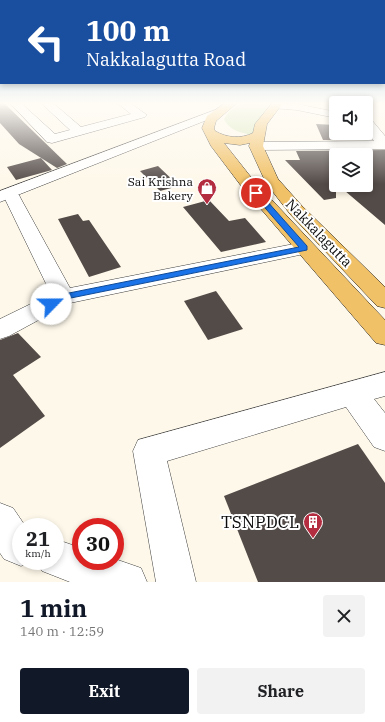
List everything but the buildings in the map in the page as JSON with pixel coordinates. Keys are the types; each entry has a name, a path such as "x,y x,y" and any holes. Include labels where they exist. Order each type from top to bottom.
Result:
{"main road":[{"path":"211,132 241,141 257,141 260,130"},
{"path":"211,132 218,146 229,162 304,248 385,336"},
{"name":"Nakkalagutta","path":"257,141 271,180 281,194 385,300"}],"street":[{"path":"43,130 52,139 86,130"},
{"path":"4,196 84,163 170,130"},
{"path":"375,130 378,138 385,141"},
{"path":"4,196 159,140 211,132"},
{"path":"257,141 385,145"},
{"path":"4,196 64,297"},
{"path":"0,330 64,297 304,248"},
{"path":"176,582 149,451 385,384"},
{"path":"352,393 385,437"},
{"path":"0,521 12,539"},
{"path":"64,561 127,582"}],"green space":[{"path":"236,130 256,130 253,135"}],"place":[{"name":"Sai Krishna Bakery","path":"207,205"},
{"name":"TSNPDCL","path":"313,539"}],"route":[{"path":"51,304 64,297 304,248 256,193"}]}
